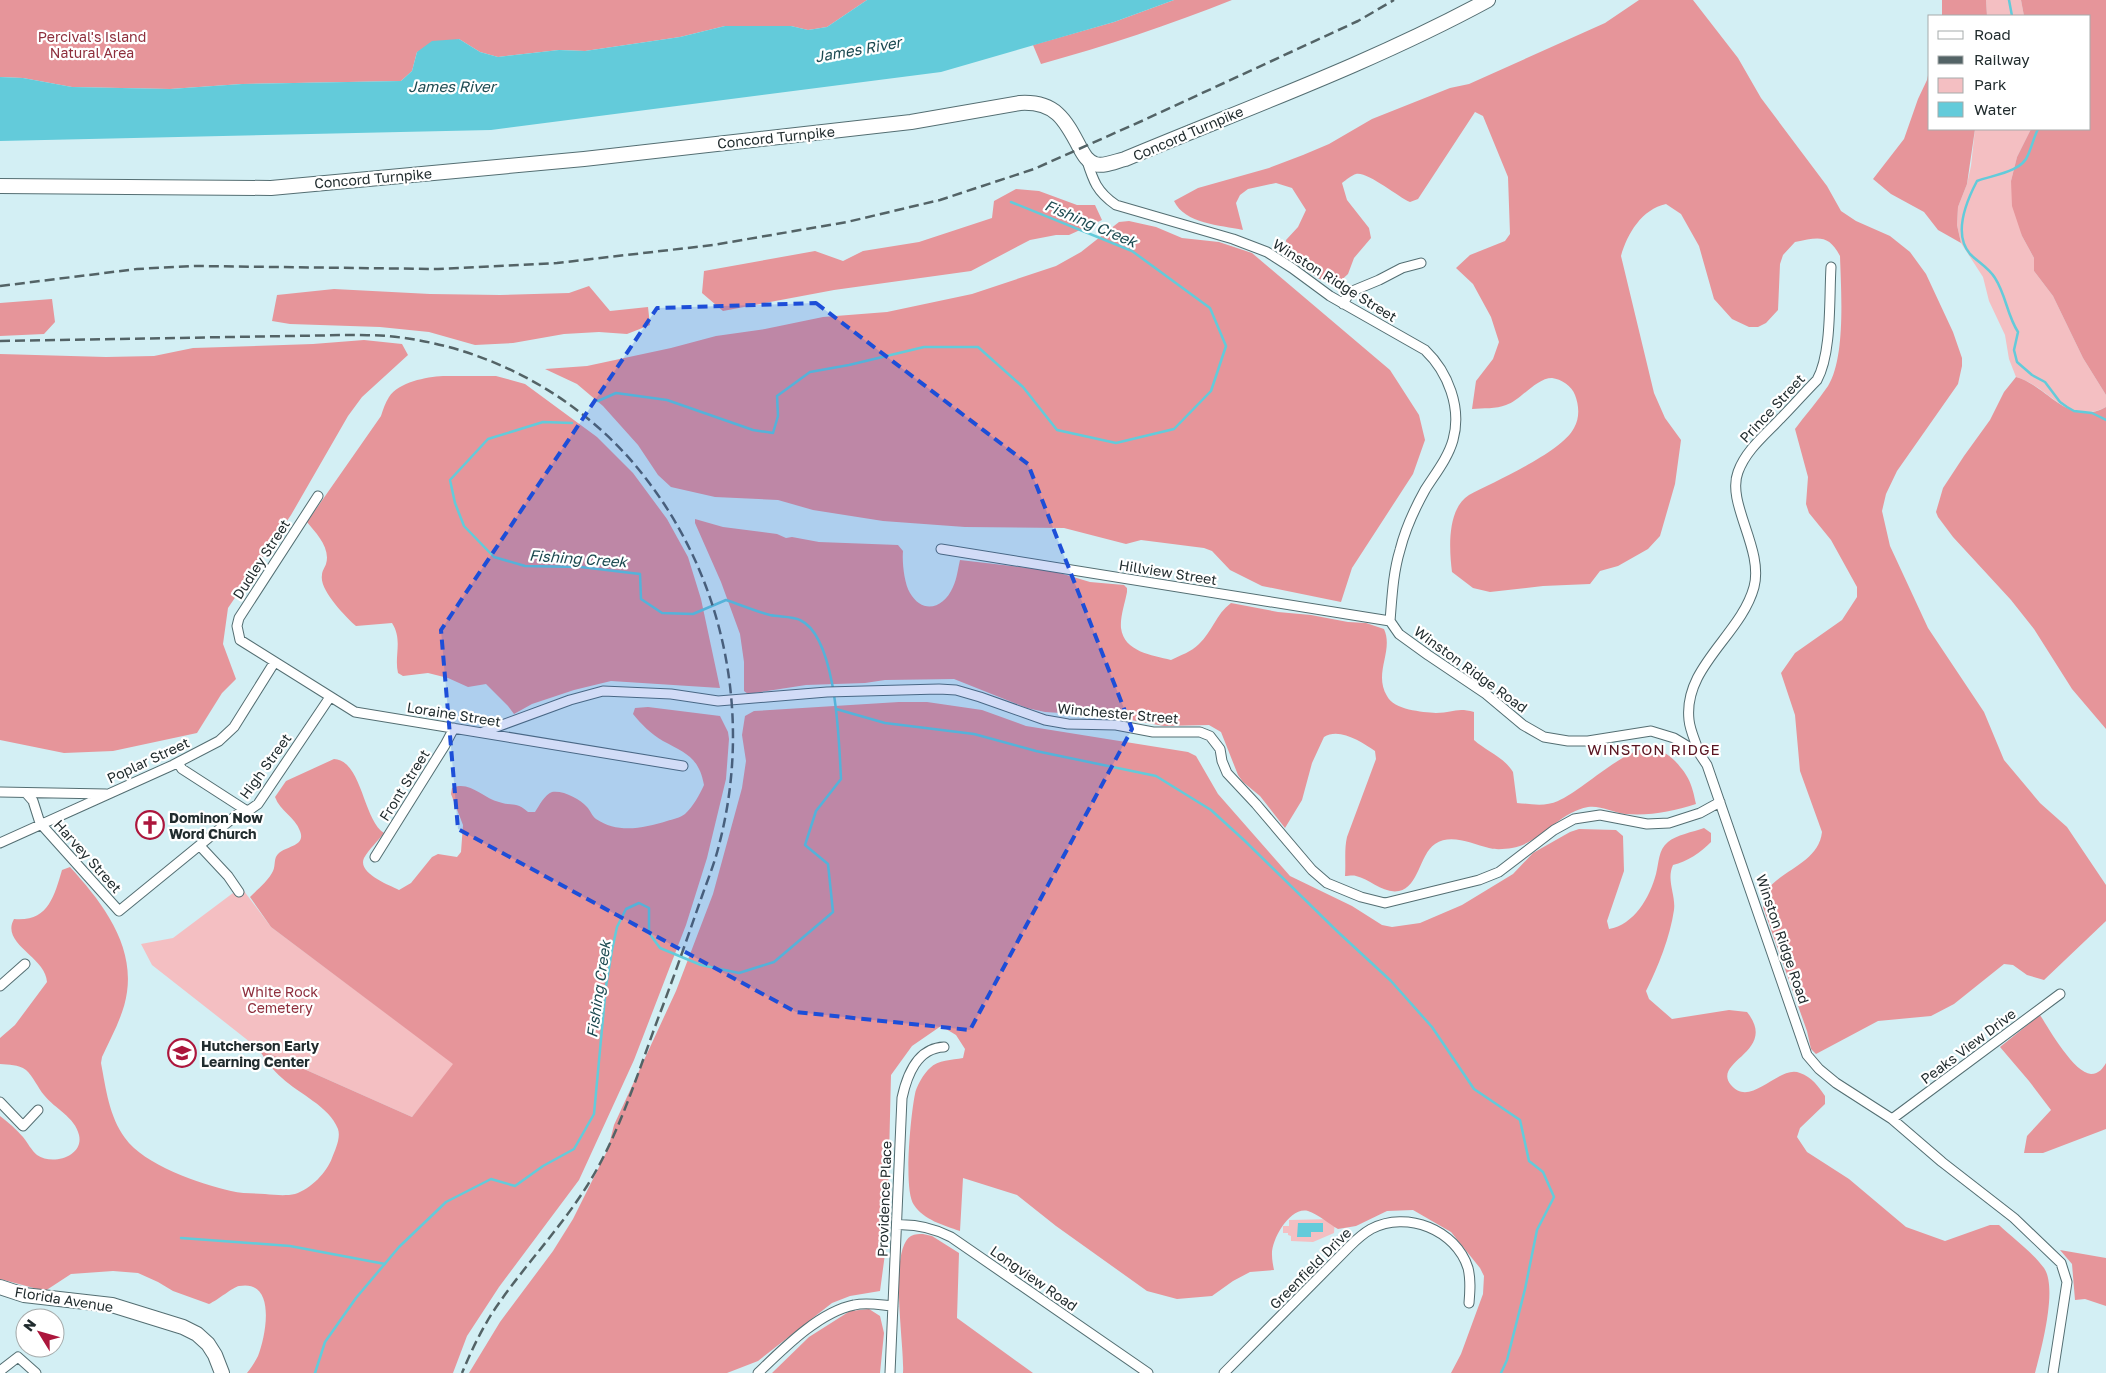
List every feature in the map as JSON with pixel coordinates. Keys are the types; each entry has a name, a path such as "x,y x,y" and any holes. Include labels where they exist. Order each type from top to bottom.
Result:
{"street":[{"name":"Concord Turnpike","path":"0,186 271,188 594,158 911,122 1027,102 1045,105 1061,117 1086,158 1101,165 1125,159 1376,55 1449,21 1488,0"},
{"name":"Winston Ridge Street","path":"1086,158 1095,185 1104,196 1116,205 1233,239 1267,252 1343,304 1425,350 1434,358 1448,382 1455,407 1456,425 1453,441 1424,492 1400,549 1394,572 1390,622"},
{"path":"1343,304 1350,292 1402,268 1421,263"},
{"name":"Prince Street","path":"1700,753 1689,722 1689,703 1692,689 1706,664 1740,619 1754,586 1756,576 1752,548 1739,503 1736,474 1743,460 1758,442 1817,380 1822,371 1825,354 1831,267"},
{"name":"Dudley Street","path":"240,640 237,626 239,618 318,496"},
{"name":"Hillview Street","path":"941,550 1390,622"},
{"name":"Winston Ridge Road","path":"1390,622 1399,634 1486,694 1523,725 1544,737 1568,741 1588,741 1651,732 1674,738 1700,753 1707,765 1807,1055 1819,1069 1836,1083 1892,1119 1942,1162 2017,1221 2061,1263 2067,1282 2053,1373"},
{"name":"Loraine Street","path":"240,640 355,712 683,766"},
{"name":"Poplar Street","path":"0,842 178,763 219,741 234,727 274,663"},
{"name":"Winchester Street","path":"483,732 570,700 603,691 671,694 718,701 837,691 956,690 980,696 1046,720 1068,724 1116,725 1153,732 1200,732 1210,736 1216,742 1227,773 1312,870 1327,882 1361,897 1385,903 1479,880 1499,872 1554,830 1574,819 1600,815 1647,824 1669,823 1700,813 1720,802"},
{"name":"High Street","path":"119,911 244,809 248,811 258,804 330,696"},
{"name":"Front Street","path":"375,857 454,728"},
{"path":"178,763 182,769 244,809"},
{"path":"0,792 108,794"},
{"name":"Harvey Street","path":"26,792 33,801 40,823 119,911"},
{"path":"200,846 228,876 239,892"},
{"path":"0,986 25,964"},
{"name":"Peaks View Drive","path":"1892,1119 2060,994"},
{"name":"Providence Place","path":"890,1373 900,1122 904,1090 908,1076 920,1058 930,1049 944,1047"},
{"path":"0,1102 23,1126 38,1110"},
{"name":"Greenfield Drive","path":"1224,1373 1350,1246 1371,1229 1380,1225 1393,1222 1415,1222 1431,1227 1449,1239 1467,1267 1471,1286 1469,1303"},
{"name":"Longview Road","path":"897,1225 917,1225 930,1228 950,1238 1148,1373"},
{"name":"Florida Avenue","path":"0,1287 24,1295 112,1305 183,1327 197,1334 208,1344 215,1355 222,1373"},
{"path":"758,1373 788,1344 834,1312 855,1304 866,1303 892,1306"},
{"path":"0,1371 18,1357 36,1373"}],"highlighted area":[{"path":"816,303 1028,464 1132,729 970,1030 796,1012 458,829 441,630 657,308"}],"green space":[{"name":"Percival's Island Natural Area","path":"0,0 867,0 827,27 808,30 791,26 725,26 680,37 585,51 559,50 498,57 480,52 459,39 417,52 412,71 401,81 242,84 170,89 72,87 23,78 0,77"},
{"path":"1174,0 1232,0 1137,35 1041,64 1033,45 1114,22"},
{"path":"1639,0 1693,0 1738,58 1761,98 1827,186 1841,211 1856,221 1890,236 1910,252 1926,274 1953,332 1962,358 1962,366 1958,384 1897,471 1886,494 1882,511 1890,546 1928,628 1984,712 2004,760 2040,803 2067,827 2106,885 2106,921 2044,980 2027,975 2013,965 2004,964 1954,1004 1931,1016 1878,1021 1816,1054 1811,1049 1807,1031 1763,907 1766,891 1773,883 1799,865 1814,851 1822,832 1800,771 1795,715 1781,673 1795,653 1842,620 1857,597 1857,587 1831,540 1809,513 1806,504 1808,477 1795,429 1828,386 1838,358 1841,323 1841,287 1840,256 1836,249 1826,240 1821,239 1795,242 1783,255 1780,264 1778,310 1766,323 1758,327 1749,327 1732,319 1714,299 1699,246 1681,214 1666,204 1657,207 1643,217 1627,239 1621,256 1654,393 1665,418 1681,440 1675,484 1660,536 1648,549 1618,566 1600,571 1590,584 1543,586 1490,592 1473,588 1452,572 1450,541 1453,519 1457,510 1462,501 1469,495 1526,466 1556,447 1574,428 1578,407 1574,392 1569,386 1562,381 1552,378 1534,385 1517,399 1506,405 1494,408 1472,409 1476,381 1493,359 1499,342 1491,317 1473,284 1456,268 1470,255 1505,241 1510,234 1508,177 1483,116 1475,112 1418,199 1410,202 1375,180 1361,174 1356,174 1342,183 1347,200 1369,228 1371,238 1354,258 1348,274 1335,286 1311,274 1291,256 1286,240 1298,227 1306,210 1292,188 1276,183 1248,189 1240,195 1236,203 1243,230 1214,225 1195,219 1179,209 1174,201 1198,188 1269,168 1303,155 1329,144 1372,119 1450,88 1469,84 1605,23"},
{"path":"1942,0 1986,0 1987,15 1942,15"},
{"path":"1986,0 2021,0 2024,15 1987,15"},
{"path":"2021,0 2106,0 2106,395 2083,358 2053,296 2034,271 2034,258 2022,236 2012,206 2011,181 2017,157 2030,130 2091,130 2091,15 2024,15"},
{"path":"1928,75 1928,130 1975,130 1967,184 1958,207 1957,225 1961,243 1938,230 1924,212 1891,194 1873,179 1904,139"},
{"path":"1975,130 2030,130 2017,157 2011,181 2022,236 2034,258 2034,271 2053,296 2083,358 2106,395 2106,407 2092,412 2080,412 2069,409 2039,388 2016,377 2009,359 2005,335 1989,301 1983,277 1961,243 1957,225 1958,207 1967,184"},
{"path":"1016,189 1039,191 1077,205 1095,205 1102,220 1069,235 1056,235 1030,240 971,271 834,290 723,311 702,293 704,271 815,251 843,261 863,251 919,242 992,218 994,201"},
{"path":"1129,221 1156,227 1182,238 1219,242 1252,253 1390,370 1419,415 1425,440 1413,474 1352,568 1341,602 1262,586 1230,570 1212,551 1204,548 1141,540 1126,544 1064,528 965,527 883,521 813,510 778,500 715,497 671,487 658,475 638,445 603,406 577,384 545,369 587,366 716,336 765,329 823,317 887,312 972,294 1056,266 1081,252 1119,222"},
{"path":"589,286 610,311 648,307 650,325 627,334 599,332 564,334 513,343 475,345 429,332 380,327 290,324 272,321 277,295 334,289 430,294 500,295 569,293"},
{"path":"52,299 55,322 44,334 0,336 0,303"},
{"path":"364,340 402,344 408,355 362,397 348,416 291,515 228,608 223,644 236,679 222,693 197,733 113,751 64,753 0,740 0,354 106,357 154,356 193,348 313,344"},
{"path":"443,376 496,376 525,384 597,437 633,473 667,519 688,557 701,599 720,688 611,681 574,690 532,704 514,714 486,684 468,687 448,678 428,673 403,676 398,673 398,642 392,623 356,626 340,610 322,581 327,558 325,547 307,522 381,416 386,402 393,392 413,381"},
{"path":"2016,377 2038,388 2069,409 2080,412 2093,412 2106,407 2106,729 2072,689 2034,629 2011,600 1953,537 1936,512 1943,488 1990,420 2004,392"},
{"path":"695,519 723,527 777,534 786,538 792,537 819,542 898,545 903,551 904,572 908,589 915,600 927,606 939,604 949,594 956,581 960,560 1053,571 1090,582 1124,585 1127,588 1127,592 1121,619 1123,636 1127,642 1140,651 1171,660 1196,647 1231,603 1278,612 1366,623 1384,629 1387,646 1382,679 1383,687 1391,701 1402,707 1423,712 1442,713 1463,710 1474,712 1474,740 1505,762 1513,772 1517,803 1543,805 1558,801 1630,754 1641,749 1651,748 1667,755 1680,766 1687,776 1696,804 1653,814 1626,814 1597,807 1588,807 1568,815 1532,840 1512,848 1492,849 1469,842 1448,839 1435,844 1425,855 1411,884 1399,891 1388,890 1355,876 1345,876 1347,837 1376,759 1375,751 1350,737 1330,734 1324,737 1312,763 1302,800 1285,828 1260,796 1243,782 1238,775 1221,732 1209,725 1164,726 1109,716 1045,712 1027,708 954,679 885,680 865,683 806,685 748,694 744,691 744,662 740,634"},
{"path":"927,702 982,710 1026,726 1188,752 1196,756 1218,794 1290,876 1352,906 1382,925 1392,927 1420,923 1462,905 1513,874 1533,853 1570,832 1579,829 1616,830 1623,836 1624,871 1607,921 1609,929 1626,922 1640,909 1650,892 1665,845 1675,837 1704,828 1711,833 1711,842 1694,856 1673,865 1671,871 1674,910 1663,952 1646,991 1649,999 1672,1019 1729,1010 1747,1012 1755,1026 1755,1037 1751,1046 1730,1069 1727,1077 1731,1085 1739,1091 1747,1092 1783,1074 1792,1072 1800,1073 1811,1079 1825,1096 1825,1104 1800,1128 1797,1137 1807,1152 1849,1179 1906,1227 1945,1241 1990,1225 1999,1225 2029,1251 2044,1268 2048,1277 2049,1290 2047,1319 2035,1373 1451,1373 1461,1354 1483,1294 1484,1276 1480,1268 1451,1232 1413,1210 1387,1211 1356,1226 1338,1229 1312,1212 1301,1211 1288,1219 1278,1233 1273,1249 1274,1270 1250,1272 1212,1296 1177,1299 1147,1291 1056,1226 1017,1195 963,1178 960,1231 928,1218 914,1205 911,1197 908,1168 913,1104 916,1091 923,1077 933,1065 963,1058 965,1049 956,1035 941,1026 912,1046 891,1075 887,1239 880,1291 850,1296 832,1303 758,1361 727,1373 469,1373 500,1322 553,1251 573,1219 608,1149 614,1125 676,991 713,894 742,788 746,761 742,735 745,716 754,711"},
{"path":"648,707 720,716 728,732 726,779 707,858 686,925 634,1060 579,1180 499,1287 467,1336 453,1373 247,1373 258,1356 266,1323 264,1300 259,1291 251,1286 236,1287 209,1304 173,1291 138,1273 113,1271 71,1274 45,1291 0,1279 0,1116 20,1134 37,1155 44,1158 59,1159 66,1157 77,1149 79,1142 79,1135 73,1123 48,1100 26,1070 17,1066 0,1064 0,1038 15,1025 47,982 45,973 18,943 13,936 11,928 14,919 25,919 35,916 48,906 62,870 70,867 104,909 120,940 125,957 128,974 125,1001 117,1026 101,1063 115,1121 125,1138 145,1157 174,1172 204,1184 239,1193 295,1194 301,1192 318,1179 330,1163 339,1136 338,1129 334,1121 321,1107 289,1084 272,1068 259,1049 412,1117 453,1064 271,927 250,897 263,885 271,874 277,855 300,840 301,836 298,826 280,806 275,797 286,781 334,759 343,762 351,769 357,779 371,816 384,833 364,858 365,869 375,878 399,890 411,883 432,857 438,854 457,857 461,852 463,825 451,794 452,788 458,786 470,788 493,800 517,805 528,812 535,812 549,793 561,792 580,801 596,819 613,827 649,826 685,814 704,785 702,776 699,768 690,757 654,735 633,714 635,708"},
{"name":"White Rock Cemetery","path":"241,887 271,927 454,1064 412,1117 259,1049 152,965 141,944 173,938"},
{"path":"2040,1015 2062,1049 2084,1072 2096,1073 2106,1063 2106,1129 2043,1153 2024,1153 2027,1136 2051,1110 2000,1047"},
{"path":"1335,1219 1334,1233 1313,1242 1291,1241 1291,1236 1288,1233 1283,1233 1283,1226 1289,1226 1289,1220"},
{"path":"923,1234 932,1236 959,1253 957,1318 1033,1373 903,1373 899,1300 900,1259 904,1245 911,1236"},
{"path":"2060,1250 2106,1258 2106,1306 2085,1299 2075,1300 2072,1264"},
{"path":"869,1309 880,1316 884,1333 880,1373 772,1373 809,1337 850,1311"}],"water":[{"name":"James River","path":"867,0 1174,0 1114,22 941,72 491,130 0,141 0,77 23,78 72,87 170,89 242,84 401,81 412,71 417,52 432,41 459,39 480,52 498,57 559,50 585,51 680,37 725,26 791,26 808,30 827,27"},
{"path":"1298,1223 1323,1223 1323,1232 1311,1232 1311,1237 1297,1237"}],"waterway":[{"path":"2009,0 2012,15"},
{"path":"2038,130 2025,161 2006,172 1977,181 1969,197 1963,217 1962,236 1970,254 1993,274 2002,291 2011,319 2018,332 2014,350 2017,362 2032,375 2045,382 2060,402 2067,407 2074,411 2092,413 2106,420"},
{"name":"Fishing Creek","path":"598,401 616,393 667,400 753,430 773,433 778,416 777,396 810,372 849,365 924,347 978,347 1023,387 1057,430 1116,443 1174,429 1211,391 1226,346 1210,308 1132,251 1011,202"},
{"name":"Fishing Creek","path":"315,1373 325,1342 356,1298 399,1247 446,1202 491,1179 515,1186 543,1166 574,1149 594,1114 606,986 617,927 626,909 639,903 649,908 649,933 660,948 701,965 739,973 774,962 833,912 828,864 805,845 816,811 841,779 834,692 822,647 812,630 800,620 770,615 726,600 693,614 662,613 641,599 640,574 581,567 525,566 494,557 464,526 455,503 450,480 488,439 543,422 572,423"},
{"path":"836,709 885,723 974,734 1036,751 1156,776 1211,810 1391,981 1432,1027 1474,1089 1520,1120 1529,1161 1543,1172 1554,1197 1537,1230 1525,1289 1507,1360 1501,1373"},
{"path":"181,1238 290,1246 385,1264"}],"railway":[{"path":"0,286 137,269 194,266 438,269 557,263 713,245 847,222 940,200 1034,169 1358,21 1394,0"},
{"path":"0,341 367,335 425,341 462,351 498,364 532,381 565,401 595,425 622,451 647,480 674,520 696,563 713,608 725,654 732,701 733,749 729,797 717,851 637,1076 610,1144 577,1201 494,1311 462,1373"}],"place":[{"name":"Dominon Now Word Church","path":"150,825"},
{"name":"Hutcherson Early Learning Center","path":"182,1053"}],"district":[{"name":"WINSTON RIDGE","path":"1654,749"}]}
